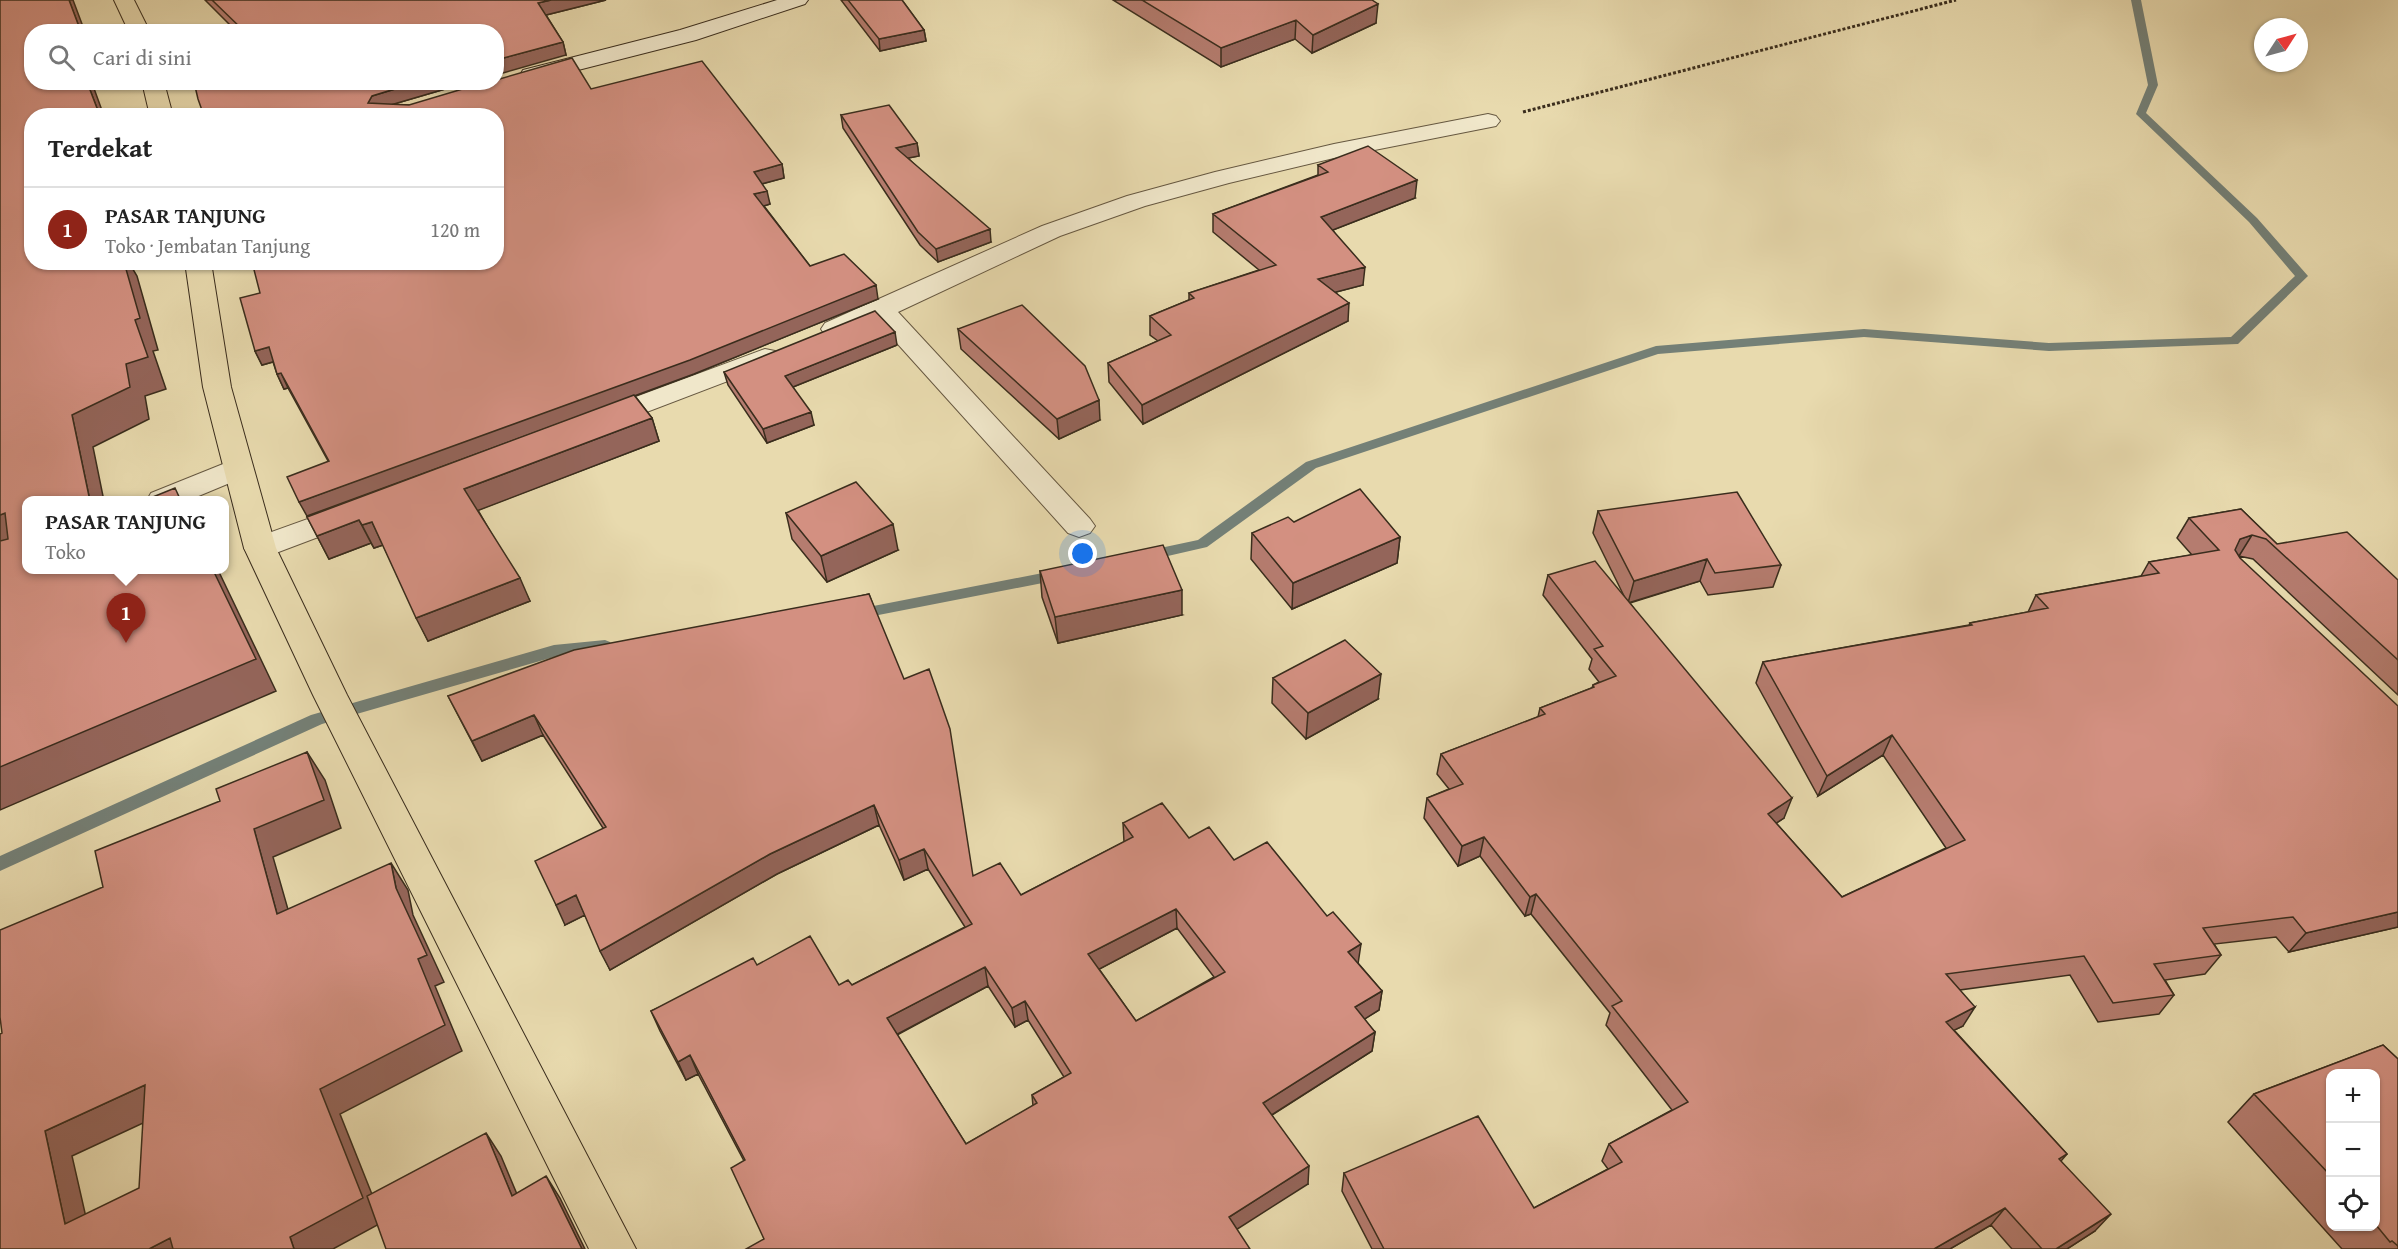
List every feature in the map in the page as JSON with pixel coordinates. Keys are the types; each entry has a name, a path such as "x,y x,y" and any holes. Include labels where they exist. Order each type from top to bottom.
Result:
{"highway":[{"path":"124,0 136,24"},
{"path":"155,90 160,108"},
{"path":"199,270 217,387 260,548 330,695 613,1249"}],"street":[{"path":"511,81 586,59 688,35 798,0"},
{"path":"573,430 804,342 882,310 1052,231 1131,202 1232,175 1407,134 1488,121"},
{"path":"882,310 1079,526"},
{"path":"174,496 238,468"},
{"path":"260,548 378,503"}],"path":[{"path":"1488,121 1956,0"}],"building":[{"path":"0,0 69,0 78,24 24,24 24,90 90,90 97,108 24,108 24,270 126,270 140,318 135,320 148,357 126,364 130,387 72,415 89,496 22,496 22,574 215,574 256,659 0,767 0,541 8,539 5,513 0,515"},
{"path":"212,0 551,0 538,3 563,42 504,58 504,24 237,24"},
{"path":"848,0 902,0 924,30 879,39"},
{"path":"1142,0 1372,0 1378,4 1313,35 1296,20 1221,48"},
{"path":"572,58 591,89 702,61 782,164 754,172 767,191 754,194 810,266 844,254 876,285 690,360 299,502 287,477 329,461 281,373 277,374 269,347 255,351 240,298 260,293 254,270 504,270 504,108 201,108 196,90 392,90 372,96 368,103 409,105 459,90 504,90 504,78"},
{"path":"889,105 917,143 896,148 990,229 936,249 918,232 841,115"},
{"path":"1368,146 1417,180 1321,217 1365,267 1318,279 1349,303 1142,405 1108,363 1171,335 1150,316 1194,298 1189,293 1276,265 1213,214 1328,172 1318,165"},
{"path":"1022,305 1085,366 1099,400 1057,419 958,329"},
{"path":"875,311 895,332 785,376 811,412 763,429 724,372"},
{"path":"634,395 652,418 464,489 520,578 416,618 372,522 362,525 359,520 317,536 307,517"},
{"path":"856,482 893,524 821,556 786,513"},
{"path":"175,488 179,496 155,496"},
{"path":"1360,489 1400,537 1293,583 1252,533 1288,517 1294,522"},
{"path":"1737,492 1781,565 1715,573 1707,559 1634,581 1598,511"},
{"path":"2241,509 2277,544 2347,532 2398,580 2398,660 2266,539 2252,535 2240,539 2235,550 2240,558 2398,706 2398,912 2306,933 2293,917 2203,928 2221,955 2154,964 2174,995 2113,1003 2084,956 1946,974 1975,1007 1946,1022 2067,1154 2059,1159 2111,1214 2056,1249 2042,1249 2005,1208 1934,1249 1384,1249 1344,1173 1478,1116 1534,1208 1622,1162 1609,1144 1688,1102 1612,1006 1622,1001 1536,894 1530,897 1484,837 1462,846 1427,798 1463,784 1441,754 1545,714 1540,708 1616,676 1594,649 1603,646 1548,575 1595,561 1792,798 1768,814 1842,897 1965,840 1892,735 1827,776 1763,662 1972,625 1970,623 2048,608 2036,595 2159,573 2149,562 2219,550 2189,518"},
{"path":"1163,545 1182,590 1055,617 1040,571"},
{"path":"869,594 904,679 929,669 950,729 973,876 1000,863 1021,895 1133,837 1123,823 1162,803 1189,838 1209,827 1234,860 1267,842 1327,916 1333,912 1361,944 1348,952 1382,991 1355,1007 1375,1032 1263,1103 1309,1166 1229,1217 1250,1249 746,1249 764,1239 731,1168 745,1160 690,1055 678,1062 651,1011 753,958 757,965 810,936 839,985 848,980 852,985 972,924 924,849 899,860 874,805 770,854 600,951 576,895 556,905 535,861 606,827 534,715 472,741 448,696 574,650","holes":["1176,909 1225,972 1136,1021 1088,954","985,967 1012,1008 1025,1001 1071,1073 1032,1095 1037,1103 966,1144 887,1018"]},
{"path":"1345,640 1381,674 1308,713 1273,678"},
{"path":"307,752 324,800 254,829 277,914 391,863 396,888 427,955 418,959 445,1025 320,1089 363,1198 290,1237 294,1249 173,1249 170,1238 149,1249 0,1249 0,1034 2,1033 0,930 103,887 95,851 220,801 216,789","holes":["145,1085 139,1188 65,1224 45,1131"]},
{"path":"2383,1045 2398,1059 2398,1246 2390,1242 2380,1230 2380,1069 2326,1069 2326,1171 2254,1094"},
{"path":"486,1133 512,1196 546,1176 582,1249 386,1249 367,1196"}],"waterway":[{"path":"1146,556 1202,544 1311,465 1656,350 1864,333 2049,347 2234,341 2302,276 2253,220 2141,114 2153,85 2136,0"},
{"path":"858,614 1058,575"},
{"path":"0,864 317,719 554,651 605,646"}],"place":[{"name":"PASAR TANJUNG","path":"126,643"}]}
